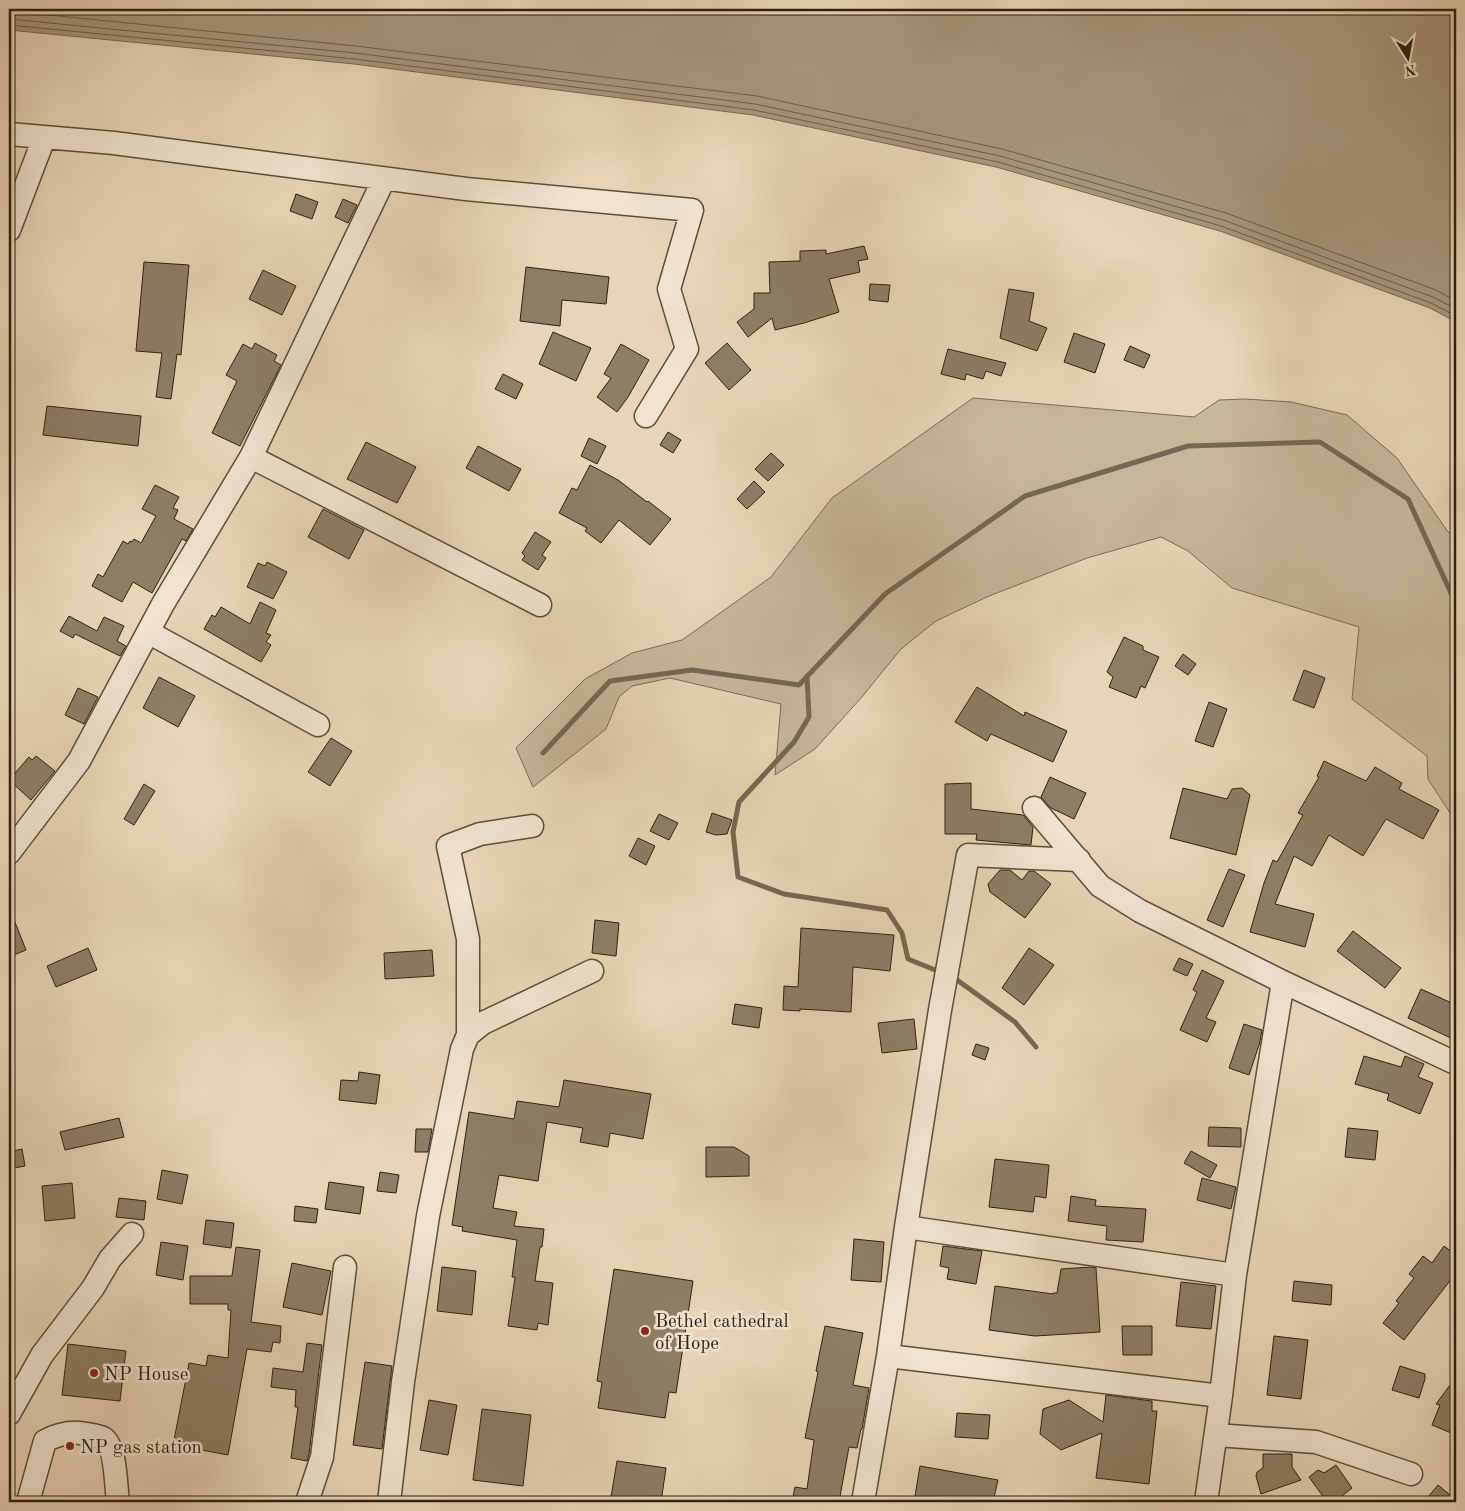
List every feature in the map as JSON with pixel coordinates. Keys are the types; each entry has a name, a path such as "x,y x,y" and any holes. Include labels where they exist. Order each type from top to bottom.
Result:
{"street":[{"path":"9,134 114,144 466,189 692,210 669,290 687,349 646,416"},
{"path":"9,230 44,138"},
{"path":"9,852 79,761 163,604 251,456 384,179"},
{"path":"251,456 540,605"},
{"path":"148,632 318,725"},
{"path":"1034,808 1100,886 1140,911 1283,982 1453,1062"},
{"path":"389,1502 403,1382 428,1216 462,1049 468,1035 468,940 448,846 480,834 532,826"},
{"path":"863,1502 888,1356 940,1010 968,855 1079,860"},
{"path":"468,1035 483,1023 592,971"},
{"path":"1206,1502 1235,1275 1283,982"},
{"path":"906,1227 1235,1275"},
{"path":"9,1414 42,1355 93,1288 110,1259 132,1234"},
{"path":"307,1502 322,1457 345,1267"},
{"path":"888,1356 1221,1396"},
{"path":"28,1502 45,1441 55,1436 79,1432 104,1438 109,1445 113,1459 118,1502"},
{"path":"1216,1434 1316,1442 1411,1474"}],"shaded area":[{"path":"973,398 1194,417 1219,400 1245,399 1291,402 1347,415 1397,458 1448,532 1456,534 1456,822 1428,779 1427,756 1352,699 1359,627 1232,588 1188,551 1161,537 1087,558 989,596 936,621 901,649 861,698 815,749 775,775 781,704 670,678 632,686 619,697 606,729 533,787 516,748 585,679 632,653 682,640 771,577 832,498"}],"water":[{"path":"9,9 1456,9 1456,322 1430,308 1220,231 996,167 753,115 354,64 9,30"}],"building":[{"path":"296,194 318,202 312,219 290,211"},
{"path":"343,199 357,205 348,223 335,217"},
{"path":"864,246 868,259 858,261 860,272 829,279 839,312 775,330 772,318 748,337 737,322 754,309 754,293 770,293 769,262 800,261 800,251 826,250 826,254"},
{"path":"144,262 189,265 181,355 177,354 171,399 156,397 162,353 136,351"},
{"path":"526,267 609,277 606,304 562,300 560,326 520,321"},
{"path":"263,270 296,286 282,315 249,299"},
{"path":"870,284 890,285 888,302 869,300"},
{"path":"1009,289 1034,293 1029,321 1047,328 1037,351 1000,338"},
{"path":"553,332 591,348 576,381 539,364"},
{"path":"1074,333 1105,344 1095,373 1064,362"},
{"path":"255,343 277,355 274,361 281,365 240,446 212,433 237,381 226,375 243,344 252,349"},
{"path":"727,343 751,370 729,390 705,363"},
{"path":"621,344 649,360 628,397 617,412 597,397 611,378 604,374"},
{"path":"1130,346 1150,355 1144,368 1124,360"},
{"path":"948,349 1006,363 1001,376 986,371 983,379 966,374 965,380 941,374"},
{"path":"503,374 523,384 516,399 495,389"},
{"path":"47,406 141,416 138,446 43,435"},
{"path":"668,432 681,440 673,453 660,445"},
{"path":"589,438 606,446 597,464 581,456"},
{"path":"366,442 416,467 397,503 347,479"},
{"path":"478,446 521,469 509,491 466,468"},
{"path":"771,453 784,465 768,481 755,469"},
{"path":"590,465 618,480 671,519 650,545 619,520 601,543 585,531 587,528 559,513 572,488 577,490"},
{"path":"754,481 765,492 747,509 737,499"},
{"path":"155,485 179,497 173,508 178,510 174,519 193,529 186,541 182,539 152,593 133,582 122,602 92,586 98,574 103,577 123,541 128,544 134,539 141,543 156,516 142,509"},
{"path":"323,509 364,530 349,559 308,537"},
{"path":"535,532 551,542 542,555 546,558 538,570 522,560 525,556 522,553"},
{"path":"267,562 287,572 273,599 247,587 258,563 265,566"},
{"path":"260,602 276,610 266,633 271,635 266,642 271,645 261,662 204,629 212,615 215,617 221,607 250,624"},
{"path":"69,616 97,631 104,617 124,626 117,641 126,646 120,656 75,634 73,638 60,631"},
{"path":"1124,637 1143,646 1143,650 1159,657 1145,688 1141,686 1136,698 1109,687 1113,677 1107,672"},
{"path":"1183,654 1196,664 1188,675 1175,666"},
{"path":"1304,670 1325,678 1314,708 1293,700"},
{"path":"159,677 195,696 178,727 143,708"},
{"path":"977,687 1024,716 1025,712 1067,731 1053,762 991,734 987,741 955,722"},
{"path":"78,688 98,697 84,724 65,715"},
{"path":"1209,702 1227,709 1213,747 1195,741"},
{"path":"331,738 352,751 330,786 308,772"},
{"path":"36,756 55,771 31,800 9,780 29,757 32,760"},
{"path":"1324,761 1366,781 1375,767 1402,783 1399,789 1439,810 1423,839 1386,819 1363,856 1329,835 1312,866 1294,856 1275,904 1314,914 1305,947 1250,932 1264,883 1273,860 1277,862 1303,815 1298,813 1319,777 1317,776"},
{"path":"1050,777 1086,793 1074,819 1051,808 1041,797"},
{"path":"971,783 971,809 1023,815 1033,827 1031,845 976,840 977,834 945,834 945,784"},
{"path":"144,784 155,791 134,825 124,819"},
{"path":"1183,788 1227,799 1232,789 1242,788 1250,795 1236,855 1170,838"},
{"path":"712,813 732,820 727,834 716,835 706,832"},
{"path":"659,814 678,823 669,840 650,831"},
{"path":"638,838 655,846 646,865 629,856"},
{"path":"1229,869 1245,875 1223,927 1207,920"},
{"path":"1000,870 1010,870 1022,880 1029,871 1034,871 1051,884 1025,918 990,892 988,884"},
{"path":"9,907 26,950 9,957"},
{"path":"595,920 619,923 616,956 592,953"},
{"path":"801,928 894,935 890,971 853,967 851,1012 783,1010 784,986 798,987"},
{"path":"1353,931 1401,968 1385,988 1337,951"},
{"path":"88,948 97,970 56,987 47,966"},
{"path":"1029,948 1054,965 1024,1005 1002,988"},
{"path":"432,950 434,976 385,979 384,953"},
{"path":"1179,958 1193,964 1187,976 1173,970"},
{"path":"1202,970 1224,981 1206,1018 1216,1022 1207,1042 1180,1030 1197,992 1193,990"},
{"path":"1421,989 1456,1005 1456,1031 1453,1039 1408,1018"},
{"path":"735,1004 762,1008 759,1028 732,1024"},
{"path":"914,1019 917,1049 882,1053 878,1023"},
{"path":"1244,1024 1262,1030 1249,1075 1229,1068"},
{"path":"976,1044 989,1048 985,1060 972,1055"},
{"path":"1364,1056 1401,1067 1405,1056 1424,1064 1418,1077 1433,1083 1420,1114 1387,1100 1389,1094 1355,1084"},
{"path":"359,1072 380,1075 376,1104 339,1100 341,1080 358,1081"},
{"path":"564,1080 651,1094 643,1139 610,1133 608,1147 580,1142 583,1128 547,1122 538,1181 499,1175 493,1208 517,1212 514,1226 544,1229 535,1281 553,1283 548,1325 538,1323 537,1330 508,1326 515,1277 512,1277 517,1240 462,1231 463,1227 452,1225 469,1112 514,1119 517,1101 559,1107"},
{"path":"119,1118 124,1137 65,1150 60,1132"},
{"path":"1209,1127 1241,1128 1241,1147 1208,1146"},
{"path":"1348,1128 1378,1131 1375,1160 1345,1157"},
{"path":"416,1129 432,1129 428,1152 415,1152"},
{"path":"706,1147 734,1147 749,1156 749,1176 706,1177"},
{"path":"22,1149 25,1166 9,1169 9,1152"},
{"path":"1191,1151 1217,1165 1210,1178 1184,1163"},
{"path":"995,1159 1049,1165 1046,1198 1035,1196 1033,1212 989,1207"},
{"path":"162,1170 188,1175 182,1204 157,1199"},
{"path":"380,1172 399,1175 396,1193 377,1191"},
{"path":"1202,1178 1236,1187 1231,1209 1197,1200"},
{"path":"329,1182 364,1187 360,1214 325,1209"},
{"path":"72,1183 75,1218 45,1221 42,1186"},
{"path":"1071,1196 1096,1200 1095,1206 1146,1209 1143,1242 1106,1240 1107,1226 1068,1221"},
{"path":"119,1198 146,1201 144,1220 116,1217"},
{"path":"295,1206 318,1209 316,1223 294,1221"},
{"path":"206,1220 234,1223 231,1248 203,1244"},
{"path":"854,1239 884,1242 881,1282 851,1280"},
{"path":"161,1242 188,1246 183,1280 156,1275"},
{"path":"943,1246 982,1251 976,1284 947,1279 949,1268 940,1266"},
{"path":"1444,1246 1456,1255 1456,1273 1404,1340 1383,1323 1399,1303 1396,1301 1414,1278 1409,1274 1423,1256 1432,1263"},
{"path":"236,1247 260,1250 251,1322 281,1326 280,1343 273,1342 271,1352 247,1349 228,1455 191,1448 191,1445 173,1445 189,1363 206,1366 208,1355 228,1358 231,1310 228,1310 228,1304 190,1304 190,1276 232,1276"},
{"path":"292,1263 331,1271 322,1315 283,1307"},
{"path":"442,1267 476,1271 472,1315 437,1311"},
{"path":"1096,1268 1100,1332 1035,1336 989,1330 995,1286 1053,1294 1057,1293 1061,1269"},
{"name":"Bethel cathedral of Hope","path":"614,1269 693,1281 676,1393 669,1392 665,1418 598,1408 602,1382 597,1381"},
{"path":"1294,1281 1332,1285 1331,1305 1292,1301"},
{"path":"1181,1282 1216,1286 1211,1329 1176,1326"},
{"path":"825,1326 863,1333 853,1385 869,1388 862,1429 857,1448 849,1447 839,1502 792,1502 795,1487 807,1489 814,1440 805,1438"},
{"path":"1122,1326 1152,1326 1152,1355 1123,1355"},
{"path":"1274,1336 1308,1340 1301,1399 1267,1395"},
{"path":"307,1343 322,1345 307,1461 291,1458 298,1407 295,1407 296,1390 271,1387 273,1368 303,1372"},
{"name":"NP House","path":"68,1344 126,1351 120,1401 62,1395"},
{"path":"365,1362 392,1366 382,1449 353,1445"},
{"path":"1400,1366 1425,1374 1419,1398 1392,1390"},
{"path":"1456,1377 1456,1435 1432,1425 1440,1405 1436,1404"},
{"path":"1106,1395 1152,1401 1152,1411 1157,1411 1149,1484 1096,1478 1102,1433 1061,1450 1040,1434 1043,1409 1069,1400 1103,1422"},
{"path":"429,1400 457,1405 448,1455 420,1450"},
{"path":"482,1409 531,1415 523,1486 473,1480"},
{"path":"957,1413 990,1415 988,1439 955,1437"},
{"path":"1263,1454 1292,1454 1292,1467 1301,1480 1261,1494 1256,1476 1257,1472 1263,1468"},
{"path":"617,1461 666,1468 661,1502 611,1497"},
{"path":"1336,1465 1352,1488 1342,1496 1340,1502 1327,1502 1309,1477 1318,1470 1324,1473"},
{"path":"920,1466 998,1480 993,1502 914,1502"},
{"path":"1438,1485 1456,1500 1456,1502 1424,1502"}],"waterway":[{"path":"543,753 610,681 692,670 799,685 885,594 1025,496 1188,446 1320,442 1408,499 1456,604"},
{"path":"807,676 809,717 794,742 739,802 733,832 738,877 784,894 887,910 902,933 908,959 940,972"},
{"path":"953,977 1015,1022 1036,1047"}],"place":[{"name":"Bethel cathedral of Hope","path":"645,1331"},
{"name":"NP House","path":"94,1373"},
{"name":"NP gas station","path":"70,1446"}]}
